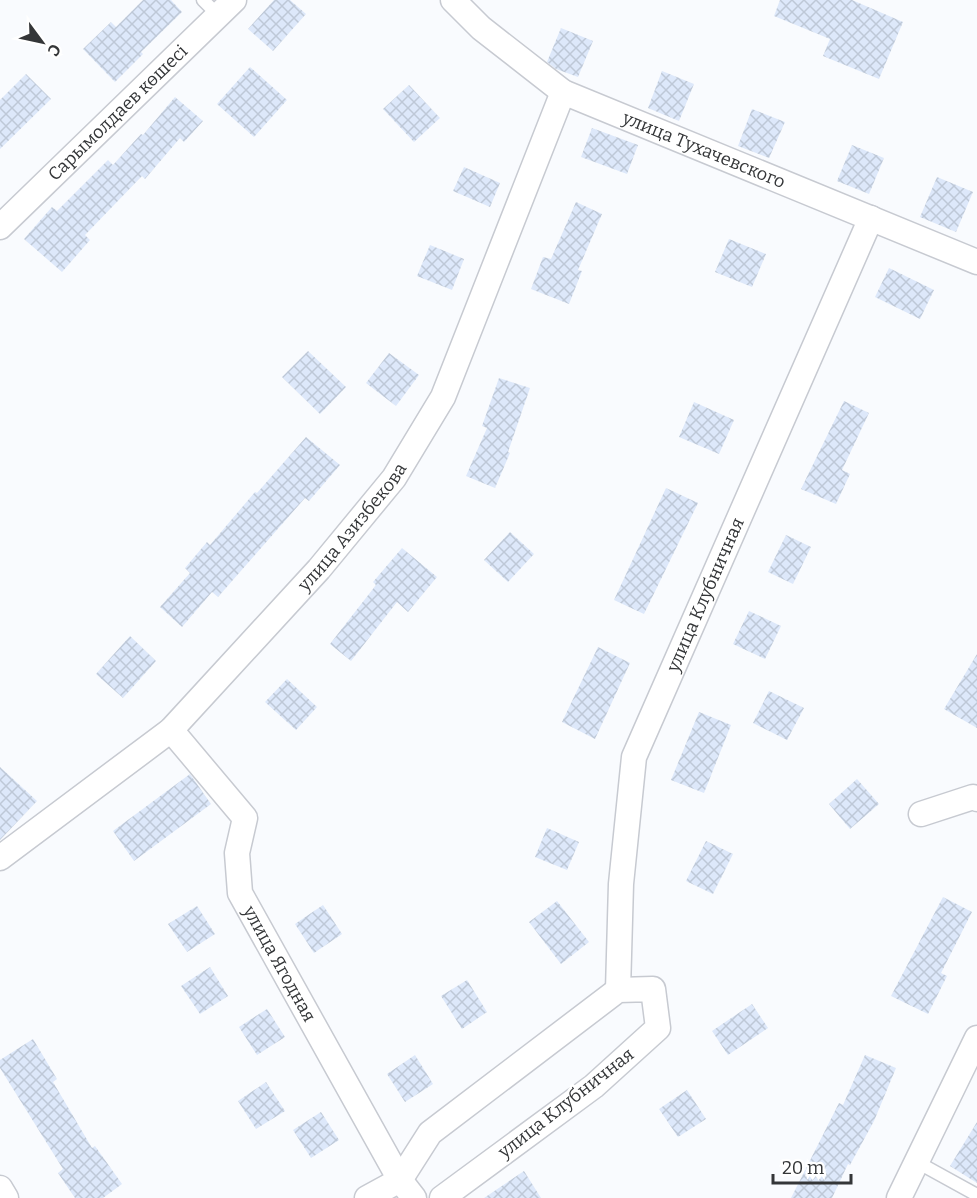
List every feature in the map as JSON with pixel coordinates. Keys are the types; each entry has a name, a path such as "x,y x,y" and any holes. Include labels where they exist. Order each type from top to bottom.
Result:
{"street":[{"name":"улица Тухачевского","path":"453,0 481,28 563,92 977,262"},
{"name":"Сарымолдаев көшесі","path":"0,226 218,5"},
{"name":"улица Азизбекова","path":"0,858 171,730 319,570 394,478 442,397 563,92"},
{"name":"улица Клубничная","path":"442,1198 594,1086 658,1028 653,989 618,990 621,884 634,757 871,218"},
{"name":"улица Ягодная","path":"171,730 246,818 237,853 240,893 407,1189"},
{"path":"921,814 973,796 977,799"},
{"path":"367,1198 407,1189 430,1133 618,990"},
{"path":"899,1198 977,1038"},
{"path":"0,1188 6,1198"}],"lane":[{"path":"917,1162 977,1195"}],"building":[{"path":"143,0 171,0 182,12 141,52 143,54 115,82 83,49 111,22 116,27"},
{"path":"274,0 290,0 306,14 273,51 248,29"},
{"path":"780,0 852,0 903,22 879,79 823,56 830,39 774,16"},
{"path":"561,28 593,41 578,77 556,69 547,62"},
{"path":"250,67 287,100 254,137 217,104"},
{"path":"662,71 694,84 679,121 648,108"},
{"path":"26,74 51,99 0,149 0,100"},
{"path":"409,85 440,118 414,142 383,109"},
{"path":"175,97 203,121 184,142 180,138 145,179 142,176 85,235 90,240 62,272 24,239 52,207 57,211 108,160 113,165 141,134 143,135"},
{"path":"752,109 785,122 769,158 738,146"},
{"path":"592,128 638,145 627,174 581,157"},
{"path":"852,145 884,158 869,194 837,181"},
{"path":"464,167 500,183 490,207 453,191"},
{"path":"937,177 973,192 956,232 920,217"},
{"path":"576,202 602,214 578,270 582,271 569,304 531,289 543,257 551,259"},
{"path":"729,239 766,254 752,287 715,272"},
{"path":"430,245 464,259 452,290 417,276"},
{"path":"889,268 934,290 920,319 875,297"},
{"path":"308,351 346,387 320,414 282,377"},
{"path":"389,353 419,375 396,406 366,383"},
{"path":"499,378 530,388 508,452 510,453 495,488 466,476 487,428 482,426"},
{"path":"844,401 869,413 842,470 850,474 836,504 801,489"},
{"path":"694,402 734,420 719,454 679,437"},
{"path":"306,437 340,465 309,501 305,498 218,597 212,592 182,627 160,607 190,573 185,568 207,542 210,545"},
{"path":"666,488 698,503 644,614 614,600"},
{"path":"510,532 534,554 508,582 484,560"},
{"path":"786,535 811,547 793,584 768,572"},
{"path":"402,548 437,577 408,612 397,602 351,661 330,644 376,585 373,582"},
{"path":"749,611 781,626 765,659 733,644"},
{"path":"130,636 156,661 123,698 96,674"},
{"path":"598,647 630,663 595,739 562,722"},
{"path":"977,654 977,728 944,709"},
{"path":"287,679 317,707 296,730 265,702"},
{"path":"769,691 804,708 787,740 753,723"},
{"path":"699,712 731,725 704,793 671,780"},
{"path":"0,767 37,801 0,840"},
{"path":"190,774 211,804 134,861 113,831"},
{"path":"857,779 879,804 850,829 829,804"},
{"path":"547,828 579,842 567,870 535,857"},
{"path":"706,841 733,854 713,894 686,881"},
{"path":"943,897 972,912 941,973 947,976 928,1014 891,996"},
{"path":"557,901 589,942 561,964 529,922"},
{"path":"323,905 342,934 314,953 295,924"},
{"path":"197,906 215,934 187,952 168,924"},
{"path":"210,967 228,996 200,1014 181,986"},
{"path":"467,980 487,1012 462,1029 441,996"},
{"path":"752,1004 768,1028 728,1055 712,1031"},
{"path":"267,1009 285,1037 257,1055 239,1027"},
{"path":"33,1039 57,1079 53,1082 92,1148 95,1146 122,1184 103,1198 75,1198 58,1173 63,1169 0,1068 0,1060"},
{"path":"415,1055 433,1084 405,1102 387,1074"},
{"path":"865,1055 896,1068 874,1121 850,1165 848,1164 832,1198 791,1198 839,1103 843,1105"},
{"path":"266,1082 285,1111 256,1129 238,1101"},
{"path":"687,1090 706,1119 678,1137 659,1109"},
{"path":"321,1112 339,1140 311,1158 293,1130"},
{"path":"977,1122 977,1183 950,1166"},
{"path":"524,1171 541,1198 484,1198"}]}
